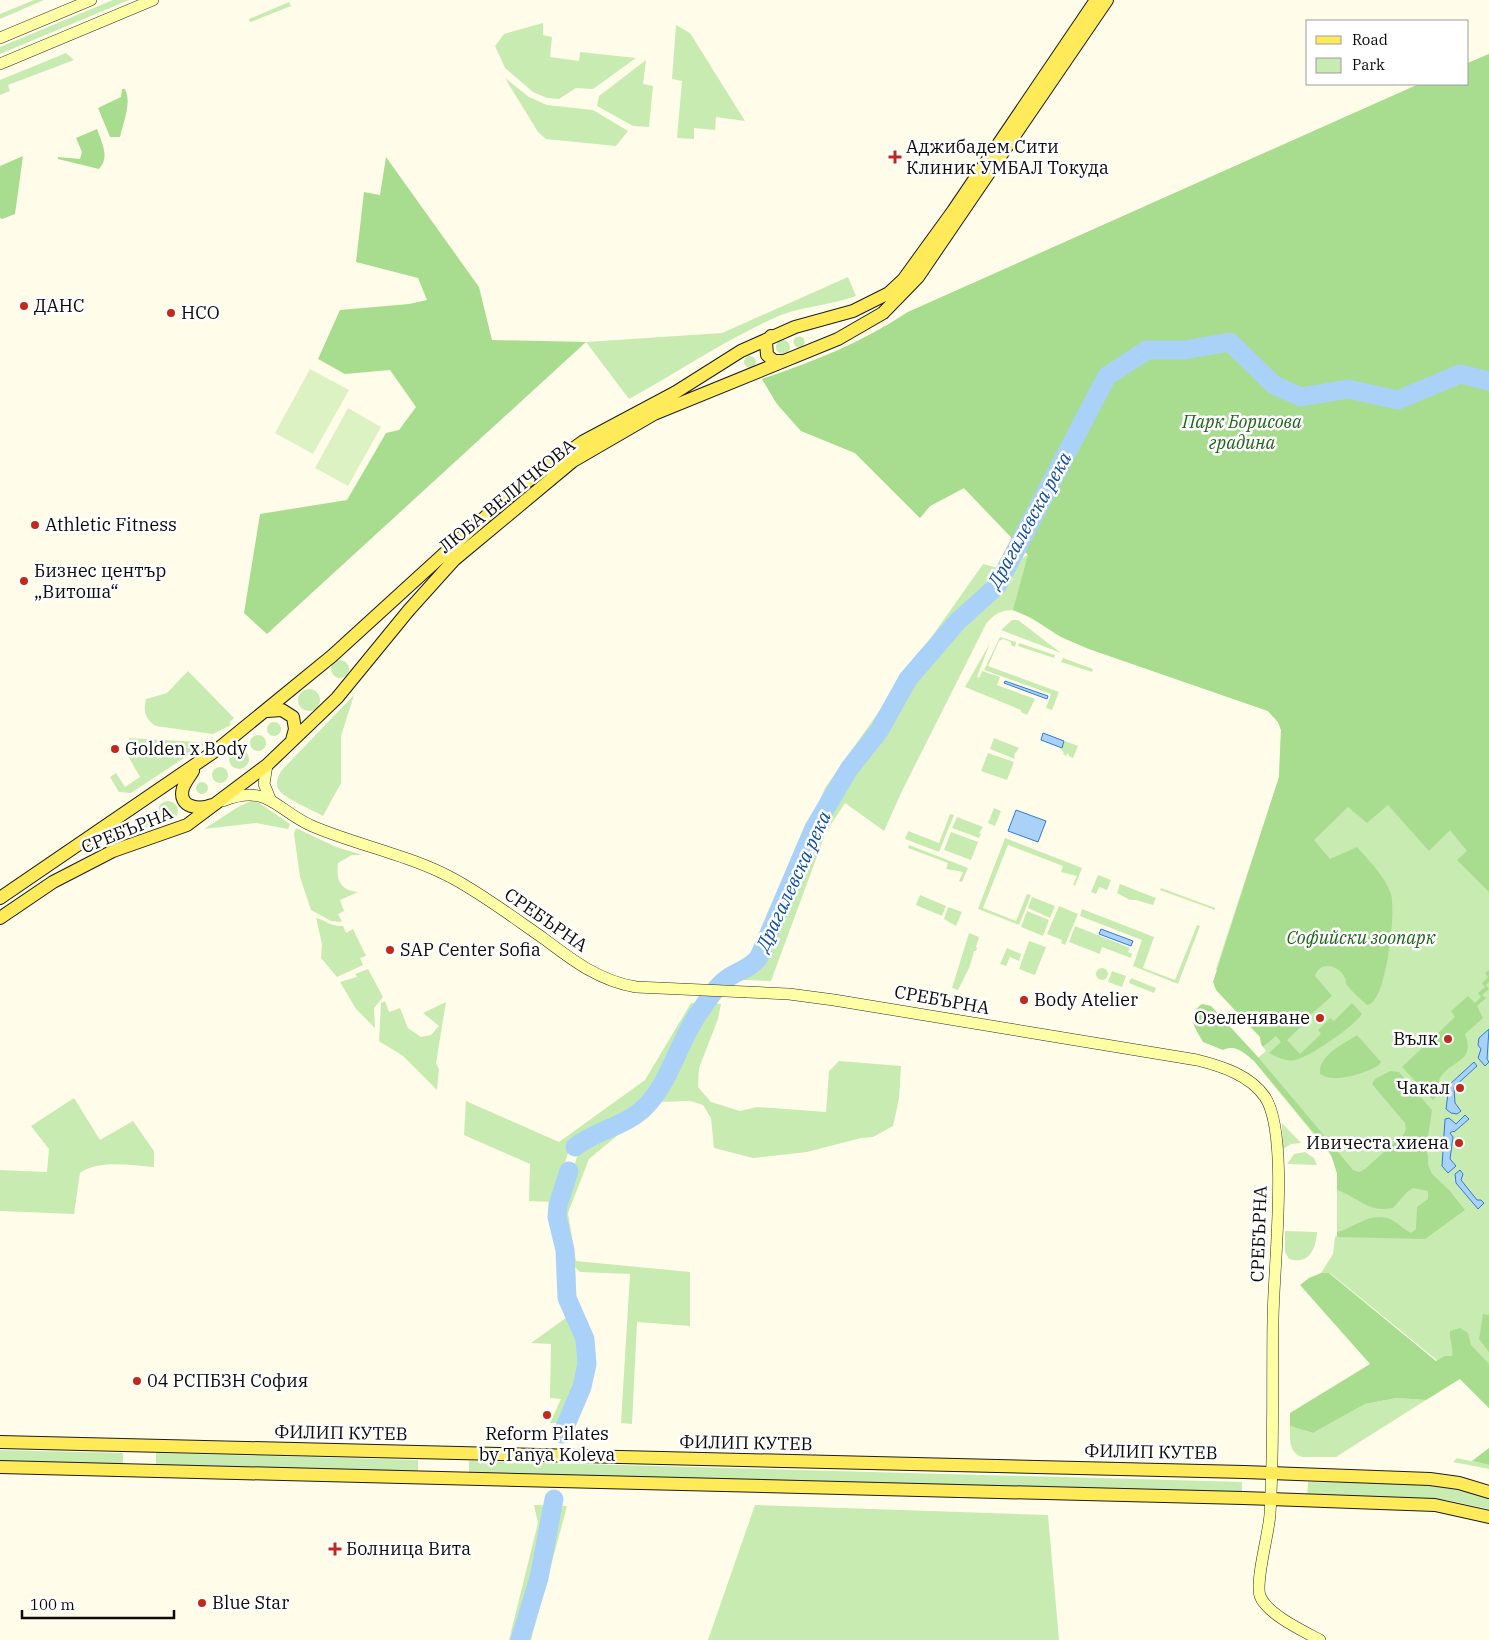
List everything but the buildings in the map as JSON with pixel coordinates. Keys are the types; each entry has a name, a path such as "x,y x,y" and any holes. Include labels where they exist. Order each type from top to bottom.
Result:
{"main road":[{"name":"ЛЮБА ВЕЛИЧКОВА","path":"267,711 332,656 468,532 553,463 606,428 676,392 741,351 771,336 868,305 889,293 903,280 953,211 1096,0"},
{"name":"ЛЮБА ВЕЛИЧКОВА","path":"219,802 267,765 337,698 409,610 454,560 573,461 654,414 838,339 883,313 907,291 1107,0"},
{"path":"830,318 841,321 844,326 843,332 838,339"},
{"path":"771,336 766,342 767,355 774,362 782,362"},
{"path":"267,711 282,710 293,717 295,729 292,740"},
{"name":"СРЕБЪРНА","path":"0,898 197,765 267,711"},
{"path":"197,765 183,786 182,794 186,803 197,809 219,802"},
{"name":"СРЕБЪРНА","path":"0,918 53,882 113,851 187,825 219,802"},
{"name":"ФИЛИП КУТЕВ","path":"0,1442 1272,1474 1430,1480 1459,1483 1489,1492"},
{"path":"0,1466 1196,1496 1435,1505 1489,1517"}],"street":[{"path":"0,38 91,0"},
{"path":"0,64 152,0"},
{"path":"267,765 264,784 271,801"},
{"name":"СРЕБЪРНА","path":"219,802 246,794 271,801 316,827 431,867 494,904 594,974 616,984 701,991 789,994 834,1000 1197,1060 1225,1068 1254,1086 1265,1097 1274,1118 1278,1158 1273,1318 1271,1500 1267,1542 1260,1578 1260,1595 1265,1604 1285,1620 1320,1640"}],"green space":[{"path":"34,0 44,0 0,19 0,14"},
{"path":"113,0 129,0 0,54 0,47"},
{"path":"289,2 291,6 251,22 249,21 249,19"},
{"path":"543,23 543,35 552,37 550,57 579,61 580,52 636,58 593,89 576,88 559,99 547,98 533,92 505,68 495,46 504,34"},
{"path":"676,25 690,33 745,121 716,117 715,130 694,128 694,139 677,138 682,81 672,79"},
{"path":"66,53 74,60 8,85 10,91 0,95 0,80"},
{"name":"Парк Борисова градина","path":"1489,54 1489,1408 1460,1379 1330,1273 1321,1273 1333,1254 1335,1237 1337,1236 1337,1173 1333,1158 1254,1061 1266,1051 1263,1047 1275,1036 1216,969 1279,777 1281,730 1278,722 1268,711 1089,649 1060,636 1023,613 1014,610 1004,611 995,615 986,624 902,791 884,831 845,803 826,832 771,981 720,979 754,956 825,788 983,564 998,568 1028,555 964,488 930,506 920,518 855,453 801,431 777,404 762,379 800,366 855,342 908,312 1417,85 1469,85 1469,63"},
{"name":"Парк Борисова градина","path":"1489,54 1489,892 1457,860 1467,851 1450,830 1429,851 1388,805 1367,823 1348,807 1314,840 1330,859 1357,847 1385,881 1391,894 1392,918 1385,974 1374,1001 1367,1005 1349,988 1345,978 1334,967 1325,966 1317,971 1315,976 1332,996 1307,1018 1308,1020 1287,1040 1300,1054 1321,1034 1318,1030 1330,1018 1334,1021 1352,1003 1362,1014 1341,1033 1311,1053 1295,1060 1285,1060 1269,1053 1281,1042 1276,1036 1263,1047 1260,1037 1216,990 1213,982 1279,777 1281,730 1278,722 1268,711 1089,649 1061,637 1031,618 1013,610 1028,555 964,488 930,506 920,518 855,453 801,431 777,404 762,379 800,366 855,342 908,312 1417,85 1469,85 1469,63"},
{"path":"646,60 643,84 653,86 649,127 633,126 597,106 599,96"},
{"path":"505,78 529,97 547,105 593,110 628,131 616,146 546,139 538,132"},
{"path":"122,89 125,89 128,100 125,119 120,137 110,137 98,108 121,97"},
{"path":"97,129 105,155 99,169 58,159 58,157 80,159 82,152 76,138"},
{"path":"23,156 15,214 2,219 0,218 0,166"},
{"path":"386,157 479,287 492,340 586,342 267,634 244,613 260,514 347,500 386,433 399,430 416,407 390,370 345,374 318,359 340,310 409,304 427,300 418,278 356,262 364,192 380,195"},
{"path":"848,277 856,296 781,315 761,324 629,399 586,342 722,333"},
{"path":"799,336 805,342 799,348 793,342"},
{"path":"780,340 786,340 790,347 786,354 780,354 776,350 776,344"},
{"path":"748,356 752,356 756,362 752,368 748,368 744,364 744,360"},
{"path":"310,369 349,390 313,454 275,433"},
{"path":"348,408 381,427 348,486 315,468"},
{"path":"1012,620 1018,620 1061,653 1001,630"},
{"path":"1000,637 1016,642 1015,647 1011,645 1011,642 1003,639 999,641 988,666 1059,692 1052,710 1046,708 1051,694 984,670"},
{"path":"990,643 977,677 979,678 982,671 1000,677 997,685 1035,699 1027,715 1021,712 1021,710 965,687"},
{"path":"1019,643 1055,655 1054,658 1018,646"},
{"path":"1063,658 1093,669 1092,672 1061,662"},
{"path":"340,660 346,663 349,669 346,675 340,678 334,675 331,669 334,663"},
{"path":"188,671 234,718 230,722 231,725 213,734 156,726 149,721 145,711 146,699 167,693"},
{"path":"305,689 313,689 320,696 320,704 313,711 305,711 298,704 298,696"},
{"path":"354,695 341,736 341,783 323,816 293,801 282,793 277,785 277,780 281,771"},
{"path":"274,722 279,724 281,729 279,734 274,736 269,734 267,729 269,724"},
{"path":"258,735 264,737 266,743 264,749 258,751 252,749 250,743 252,737"},
{"path":"129,738 205,744 131,793 119,792 110,777 116,773 125,787 140,777 128,756"},
{"path":"994,738 1019,748 1014,755 1015,759 990,749"},
{"path":"1065,741 1078,746 1073,758 1068,753 1066,756 1063,754 1064,752 1061,750"},
{"path":"239,749 246,752 249,759 246,766 239,769 232,766 229,759 232,752"},
{"path":"988,753 1014,762 1007,780 981,771"},
{"path":"220,767 226,769 228,775 226,781 220,783 214,781 212,775 214,769"},
{"path":"202,782 208,788 202,794 196,788"},
{"path":"168,801 175,804 178,811 175,818 168,821 161,818 158,811 161,804"},
{"path":"251,801 259,803 290,824 288,829 256,823 204,829 238,807"},
{"path":"994,808 1001,811 995,826 988,823"},
{"path":"950,814 954,815 939,852 905,839 908,831 939,843"},
{"path":"141,816 145,816 149,822 145,828 141,828 137,824 137,820"},
{"path":"957,817 983,827 979,833 981,834 979,838 952,828"},
{"path":"296,828 336,847 363,855 352,855 338,863 339,879 343,886 358,892 340,900 344,911 338,914 342,922 331,921 311,910 300,877 294,834"},
{"path":"951,832 978,842 971,860 944,850"},
{"path":"1005,838 1082,868 1075,886 1073,885 1077,876 1061,872 1063,866 1008,845 983,908 1016,921 1027,894 1031,895 1019,925 978,909"},
{"path":"909,845 968,868 962,882 959,881 963,872 946,869 948,863 908,848"},
{"path":"1098,875 1111,880 1107,890 1099,887 1096,894 1091,892"},
{"path":"1120,884 1156,898 1153,905 1130,900 1117,893"},
{"path":"1161,888 1215,908 1215,910 1160,890"},
{"path":"920,895 946,906 942,916 916,905"},
{"path":"1032,897 1055,906 1050,918 1028,908"},
{"path":"1059,906 1078,914 1065,945 1061,943 1062,940 1047,934"},
{"path":"948,907 962,912 956,926 944,919"},
{"path":"1082,909 1154,937 1143,968 1175,980 1197,925 1200,926 1178,984 1133,966 1142,940 1080,916"},
{"path":"1027,911 1049,920 1043,936 1021,927"},
{"path":"316,918 343,926 346,933 353,929 366,956 360,958 363,965 337,977 321,958 322,944"},
{"path":"1075,926 1130,948 1128,952 1132,954 1131,958 1102,947 1100,954 1069,942"},
{"path":"969,933 979,937 977,948 958,990 952,988"},
{"path":"1029,941 1046,947 1035,975 1019,969"},
{"path":"1007,948 1021,954 1019,961 1010,957 1006,966 1000,964"},
{"path":"1102,968 1108,974 1102,980 1096,974"},
{"path":"368,969 383,997 374,1008 375,1028 356,1009 340,982 357,977 355,974"},
{"name":"Вълк","path":"1489,970 1489,982 1486,985 1489,989 1482,995 1486,998 1477,1006 1483,1018 1465,1034 1468,1043 1465,1056 1450,1067 1440,1078 1433,1100 1402,1067 1455,1017 1451,1011 1468,996 1475,1003 1481,997 1478,993 1485,987 1482,983 1488,977 1485,973"},
{"path":"1112,971 1126,976 1122,987 1108,982"},
{"path":"1131,978 1156,988 1154,993 1129,983"},
{"path":"385,1001 389,1012 400,1008 408,1028 421,1037 431,1035 439,1026 423,1013 446,1002 436,1063 439,1069 437,1090 403,1056 379,1041 381,1003"},
{"path":"691,1003 702,1003 649,1094 629,1112 581,1134 571,1144 552,1202 529,1201 530,1164 464,1135 466,1101 559,1142 645,1080"},
{"path":"711,1003 721,1004 718,1019 699,1068 698,1087 711,1102 740,1111 757,1107 826,1112 829,1071 839,1061 901,1066 899,1099 893,1126 873,1137 861,1138 807,1152 753,1158 714,1148 711,1118 703,1105 690,1101 658,1102 589,1159 568,1213 576,1261 690,1272 690,1326 637,1322 632,1424 621,1423 630,1274 580,1272 569,1261 560,1214 579,1150 590,1140 631,1122 650,1106 667,1083"},
{"path":"1202,1004 1211,1006 1258,1057 1353,1170 1359,1172 1365,1169 1404,1134 1406,1129 1405,1123 1372,1084 1375,1079 1390,1071 1399,1072 1432,1110 1426,1150 1428,1165 1432,1174 1449,1190 1465,1210 1425,1239 1337,1237 1337,1232 1367,1219 1380,1217 1390,1219 1411,1233 1416,1229 1417,1207 1428,1199 1428,1191 1413,1188 1393,1208 1384,1209 1370,1207 1337,1190 1337,1173 1330,1152 1254,1061 1236,1049 1228,1048 1223,1050 1203,1042 1193,1022 1194,1013"},
{"path":"1357,1035 1381,1062 1379,1065 1367,1071 1341,1078 1326,1077 1320,1074 1320,1067 1327,1056"},
{"path":"74,1098 100,1140 133,1121 154,1151 154,1167 106,1165 97,1166 80,1173 74,1214 0,1211 0,1170 47,1172 49,1149 31,1126"},
{"path":"1282,1123 1301,1143 1291,1144 1283,1149"},
{"path":"1305,1152 1314,1158 1317,1165 1287,1164 1294,1154"},
{"path":"1285,1231 1317,1232 1313,1250 1306,1258 1302,1260 1289,1259 1285,1252"},
{"path":"1321,1273 1329,1273 1436,1361 1445,1356 1452,1356 1450,1331 1460,1328 1468,1333 1471,1345 1489,1364 1489,1408 1460,1379 1426,1400 1397,1398 1365,1404 1313,1433 1290,1426 1290,1413 1370,1364 1300,1285 1309,1278"},
{"path":"1483,1314 1489,1315 1489,1352 1479,1339"},
{"path":"570,1315 578,1330 582,1344 582,1370 575,1395 562,1423 550,1423 561,1399 550,1398 551,1344 531,1343"},
{"path":"1397,1398 1426,1400 1336,1457 1302,1457 1297,1455 1292,1448 1290,1426 1313,1433 1365,1404"},
{"path":"1489,1448 1489,1465 1472,1461"},
{"path":"0,1450 123,1453 123,1464 0,1461"},
{"path":"156,1453 418,1460 418,1472 156,1465"},
{"path":"1457,1458 1489,1465 1489,1469 1453,1462"},
{"path":"469,1461 1242,1482 1242,1494 469,1473"},
{"path":"1308,1482 1422,1485 1445,1488 1489,1497 1489,1509 1446,1500 1307,1497"},
{"path":"534,1505 567,1506 531,1640 509,1640 538,1523"},
{"path":"755,1505 1048,1515 1059,1640 708,1640"}],"water":[{"path":"1005,681 1048,696 1047,699 1004,683"},
{"path":"1043,733 1064,741 1062,748 1041,740"},
{"path":"1016,810 1046,821 1038,842 1008,831"},
{"path":"1101,929 1133,941 1131,946 1099,934"},
{"path":"1489,1029 1487,1059 1489,1062 1485,1066 1478,1058 1481,1049 1478,1045 1479,1038"},
{"path":"1474,1062 1477,1066 1454,1087 1455,1103 1461,1111 1457,1114 1451,1113 1446,1109 1449,1085"},
{"path":"1465,1115 1469,1119 1454,1132 1450,1133 1453,1137 1450,1159 1456,1166 1448,1173 1442,1166 1445,1119 1449,1118 1456,1124"},
{"path":"1460,1170 1463,1174 1461,1180 1477,1200 1481,1200 1484,1203 1478,1209 1456,1183 1455,1174"}],"waterway":[{"name":"Драгалевска река","path":"575,1147 592,1136 629,1119 645,1107 661,1086 691,1025 713,992 720,984 751,965 759,957 814,828 849,769 879,731 908,679 958,621 997,586 1107,376 1147,350 1184,350 1230,342 1274,385 1301,397 1348,389 1398,400 1460,374 1489,381"},
{"name":"Драгалевска река","path":"562,1434 582,1387 587,1364 585,1339 567,1298 565,1250 557,1217 558,1205 569,1171"},
{"name":"Драгалевска река","path":"520,1640 539,1578 554,1499"}],"place":[{"name":"Аджибадем Сити Клиник УМБАЛ Токуда","path":"895,157"},
{"name":"ДАНС","path":"24,306"},
{"name":"НСО","path":"171,313"},
{"name":"Athletic Fitness","path":"35,525"},
{"name":"Бизнес център „Витоша“","path":"24,581"},
{"name":"Golden x Body","path":"115,749"},
{"name":"SAP Center Sofia","path":"390,950"},
{"name":"Body Atelier","path":"1024,1000"},
{"name":"Озеленяване","path":"1320,1018"},
{"name":"Вълк","path":"1448,1039"},
{"name":"Чакал","path":"1460,1088"},
{"name":"Ивичеста хиена","path":"1459,1143"},
{"name":"04 РСПБЗН София","path":"137,1381"},
{"name":"Reform Pilates by Tanya Koleva","path":"547,1415"},
{"name":"Болница Вита","path":"335,1549"},
{"name":"Blue Star","path":"202,1603"}],"park label":[{"name":"Софийски зоопарк","path":"1361,938"}]}
